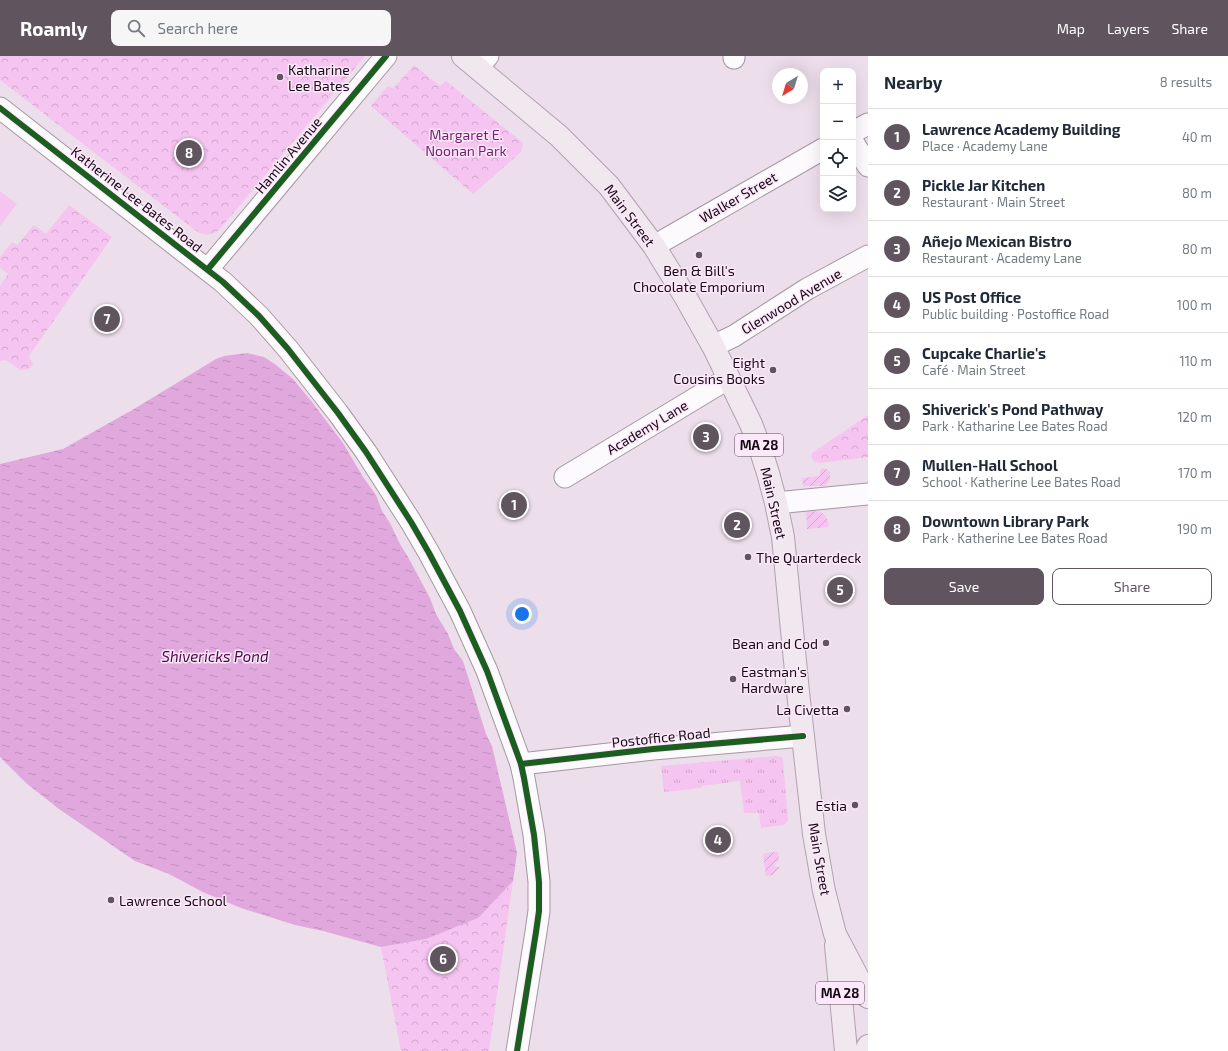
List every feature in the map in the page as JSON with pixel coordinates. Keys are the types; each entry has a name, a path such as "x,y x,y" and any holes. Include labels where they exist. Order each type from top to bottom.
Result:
{"main road":[{"name":"Main Street","path":"476,60 583,159 609,186 654,246 686,298 713,346 750,424 760,448 776,503 783,537 803,736 814,834 819,864 835,934 868,997"},
{"name":"MA 28","path":"835,934 846,1051"},
{"path":"866,1051 868,1046"}],"street":[{"name":"Hamlin Avenue","path":"208,269 386,56"},
{"name":"Katherine Lee Bates Road","path":"0,108 208,269 259,316 288,349 338,413 366,452 411,522 460,611 490,678 521,764 534,835 539,882 539,910 516,1051"},
{"path":"856,130 868,124"},
{"path":"856,147 868,166"},
{"name":"Walker Street","path":"654,246 820,151"},
{"name":"Glenwood Avenue","path":"713,346 734,336 807,289 868,256"},
{"name":"Academy Lane","path":"565,477 729,378"},
{"path":"776,503 868,494"},
{"name":"Postoffice Road","path":"521,764 653,749 803,736"}],"green space":[{"path":"0,56 365,56 219,230 207,234 195,230 0,80"},
{"name":"Margaret E. Noonan Park","path":"414,65 440,86 446,81 523,143 521,152 473,194 371,106 388,86 393,89"},
{"path":"0,191 17,204 0,226"},
{"path":"69,205 112,237 29,356 33,364 29,369 20,370 6,360 0,361 0,286 8,274 0,268 0,257 12,242 17,245 34,225 46,234"},
{"path":"868,415 868,457 821,463 814,461 811,457 812,453"},
{"path":"822,468 830,472 828,483 825,486 803,486 802,478 820,476 820,471"},
{"path":"807,511 823,513 827,518 829,527 807,529"},
{"path":"777,756 782,757 783,760 788,820 784,825 761,828 759,813 744,813 740,781 702,786 701,788 664,792 661,766"},
{"path":"778,852 779,861 775,862 774,864 776,867 780,867 773,875 766,876 763,854"},
{"path":"513,881 489,1051 401,1051 381,947 426,939 477,918"}],"water":[{"name":"Shivericks Pond","path":"247,353 264,357 293,379 343,443 363,477 376,495 382,511 390,523 430,598 436,614 448,634 454,649 463,661 486,734 492,746 517,853 513,881 478,918 426,939 381,947 295,925 241,908 203,892 169,874 135,861 59,809 26,783 0,757 0,464 63,449 134,409 216,359 224,356"}],"cycle path":[{"path":"208,269 386,56"},
{"path":"0,108 223,282 259,316 288,349 338,413 366,452 429,553 460,611 487,671 521,764 524,778 534,835 539,882 539,911 517,1051"},
{"path":"521,764 653,749 803,736"}],"place":[{"name":"Katharine Lee Bates","path":"280,77"},
{"name":"Downtown Library Park","path":"189,153"},
{"name":"Ben & Bill's Chocolate Emporium","path":"699,255"},
{"name":"Mullen-Hall School","path":"107,319"},
{"name":"Eight Cousins Books","path":"773,370"},
{"name":"Añejo Mexican Bistro","path":"706,437"},
{"name":"Lawrence Academy Building","path":"514,505"},
{"name":"Pickle Jar Kitchen","path":"737,525"},
{"name":"The Quarterdeck","path":"748,557"},
{"name":"Cupcake Charlie's","path":"840,590"},
{"name":"Bean and Cod","path":"826,643"},
{"name":"Eastman's Hardware","path":"733,679"},
{"name":"La Civetta","path":"847,709"},
{"name":"Estia","path":"855,805"},
{"name":"US Post Office","path":"718,840"},
{"name":"Lawrence School","path":"111,900"},
{"name":"Shiverick's Pond Pathway","path":"443,959"}]}
